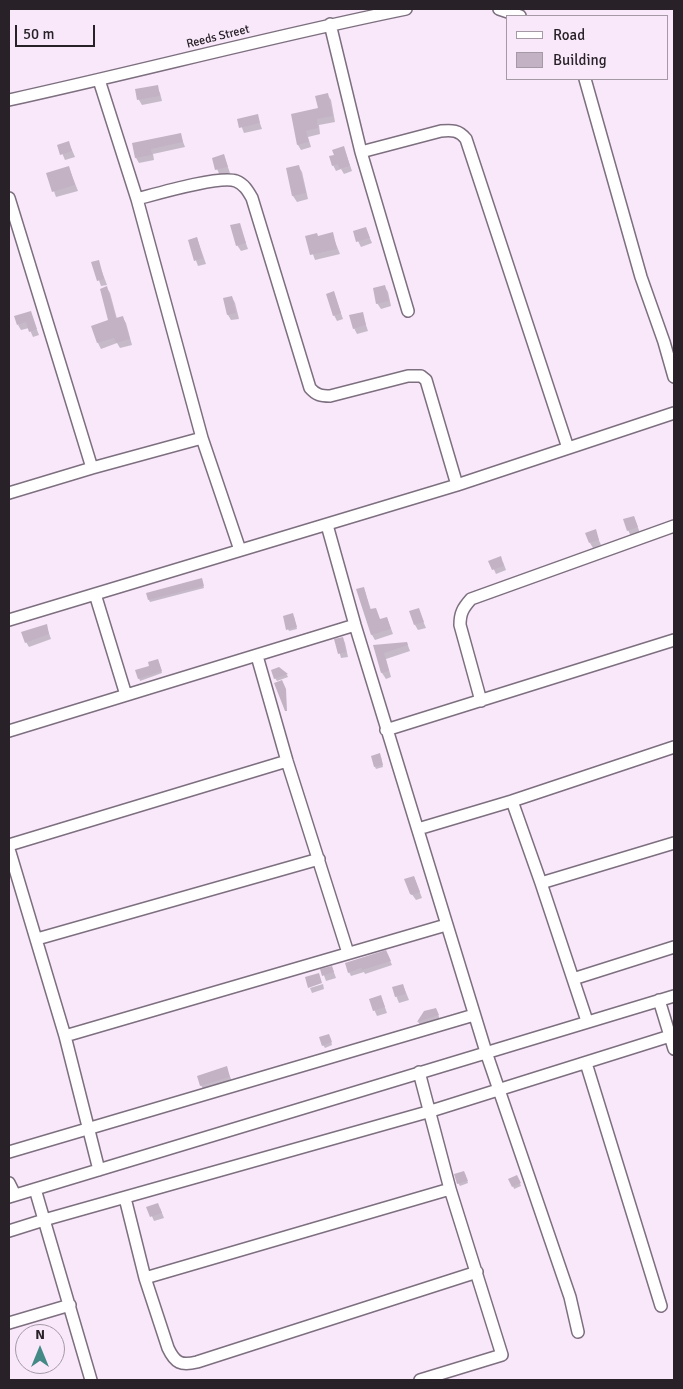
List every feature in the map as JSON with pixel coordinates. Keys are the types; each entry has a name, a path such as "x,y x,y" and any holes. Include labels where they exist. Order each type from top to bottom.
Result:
{"street":[{"name":"Reeds Street","path":"9,100 330,24 406,9"},
{"path":"499,9 517,15"},
{"path":"330,24 361,152 408,311"},
{"path":"99,80 137,199 202,438 240,550"},
{"path":"585,80 641,277 674,377"},
{"path":"361,152 441,131 453,130 461,133 466,139 568,448"},
{"path":"137,199 223,180 236,181 245,187 252,198 310,388 314,393 330,396 408,376 421,376 426,380 457,485"},
{"path":"9,198 92,468"},
{"path":"9,620 457,485 674,413"},
{"path":"9,494 92,468 202,438"},
{"path":"327,525 386,730 418,828 474,1016 570,1297 578,1332"},
{"path":"481,701 460,625 460,614 464,606 472,599 674,526"},
{"path":"95,594 126,695"},
{"path":"9,731 355,625"},
{"path":"386,730 674,640"},
{"path":"257,656 287,761 348,954"},
{"path":"418,828 512,801 674,747"},
{"path":"99,1170 65,1036 9,847 287,761"},
{"path":"512,801 587,1021"},
{"path":"541,883 674,843"},
{"path":"37,939 319,859"},
{"path":"65,1036 446,925"},
{"path":"574,979 674,947"},
{"path":"9,1183 12,1196 674,996"},
{"path":"659,1000 674,1049"},
{"path":"9,1152 474,1016"},
{"path":"9,1232 44,1220 499,1091 670,1036"},
{"path":"586,1063 661,1306"},
{"path":"419,1072 431,1111 450,1189 502,1355 420,1380"},
{"path":"35,1189 70,1305 90,1380"},
{"path":"145,1278 450,1189"},
{"path":"124,1198 145,1278 172,1358 178,1364 186,1365 477,1272"},
{"path":"9,1323 70,1305"}],"building":[{"path":"158,85 160,96 137,100 135,89"},
{"path":"328,93 333,116 317,119 318,128 306,131 309,142 297,145 291,114 318,108 315,96"},
{"path":"258,114 260,123 239,128 237,119"},
{"path":"181,133 183,142 151,149 152,155 135,158 132,143"},
{"path":"69,141 72,151 60,155 57,145"},
{"path":"344,146 350,166 339,169 338,164 332,166 329,156 334,155 332,150"},
{"path":"224,154 228,167 215,170 212,158"},
{"path":"299,165 306,193 292,196 286,168"},
{"path":"69,166 75,185 52,192 46,173"},
{"path":"240,223 246,243 236,246 230,225"},
{"path":"366,227 370,238 356,242 353,231"},
{"path":"333,232 337,249 310,255 305,236 317,233 318,236"},
{"path":"197,237 203,258 194,261 188,240"},
{"path":"99,260 104,279 97,281 91,262"},
{"path":"385,285 389,301 376,304 373,288"},
{"path":"107,286 116,318 123,316 130,339 116,343 114,338 97,343 91,326 108,320 100,289"},
{"path":"334,291 341,313 333,316 326,294"},
{"path":"232,296 236,313 227,315 223,298"},
{"path":"31,311 37,329 29,332 26,322 17,325 14,316"},
{"path":"363,312 366,325 353,329 349,315"},
{"path":"634,516 638,527 627,531 623,519"},
{"path":"596,529 599,540 589,543 585,533"},
{"path":"501,556 504,566 492,570 488,561"},
{"path":"202,578 204,586 148,600 146,593"},
{"path":"364,587 370,609 376,608 380,619 387,617 391,629 371,635 356,589"},
{"path":"419,608 424,622 414,625 409,611"},
{"path":"293,613 297,627 286,630 283,616"},
{"path":"47,624 49,634 25,643 21,632"},
{"path":"343,637 346,652 338,654 334,639"},
{"path":"407,642 408,645 384,653 389,671 381,673 373,645"},
{"path":"158,659 162,671 138,679 135,670 149,666 148,662"},
{"path":"279,667 288,674 274,679 271,670"},
{"path":"282,680 286,689 287,711 285,711 274,683"},
{"path":"380,753 383,765 374,767 371,756"},
{"path":"414,876 420,892 412,895 404,879"},
{"path":"386,950 391,961 348,973 345,963"},
{"path":"332,966 334,972 322,976 320,969"},
{"path":"319,973 322,983 308,988 305,977"},
{"path":"403,984 406,994 395,997 392,987"},
{"path":"381,995 385,1007 373,1011 369,999"},
{"path":"436,1008 439,1015 417,1022 424,1011"},
{"path":"329,1034 332,1042 322,1046 319,1037"},
{"path":"227,1066 230,1077 200,1086 197,1076"},
{"path":"464,1171 468,1181 457,1184 454,1174"},
{"path":"517,1175 521,1183 512,1187 508,1179"},
{"path":"158,1203 162,1213 150,1217 146,1207"}]}
